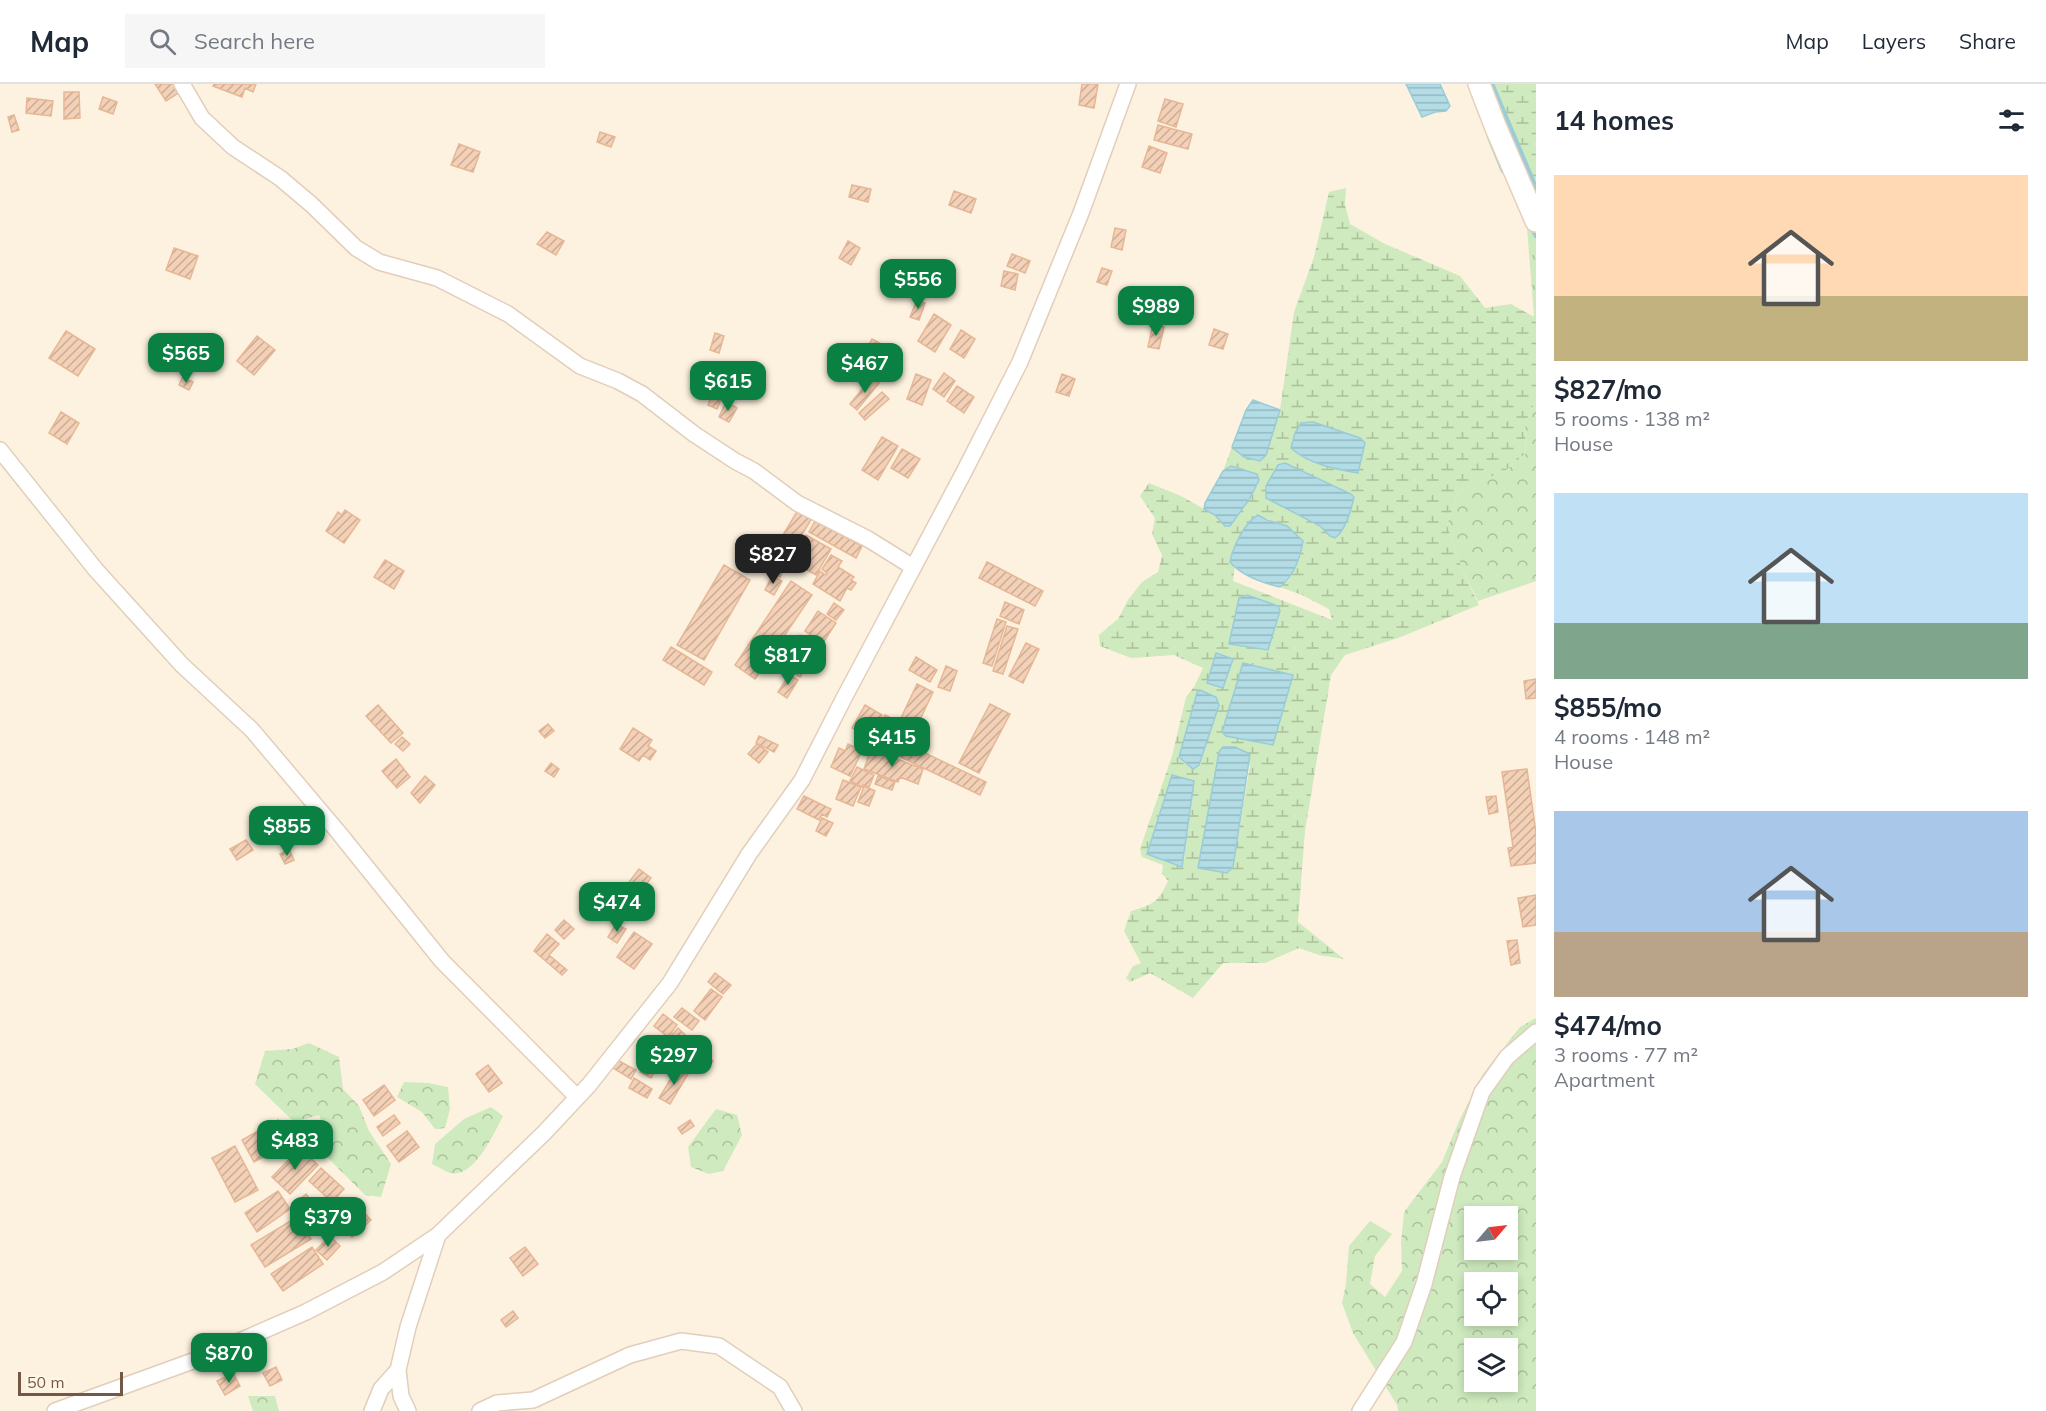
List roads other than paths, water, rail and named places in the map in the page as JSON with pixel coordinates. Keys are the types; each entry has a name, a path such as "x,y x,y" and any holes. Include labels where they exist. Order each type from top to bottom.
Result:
{"main road":[{"path":"1479,84 1536,221"}],"street":[{"path":"182,84 202,118 233,147 280,178 312,205 356,248 380,262 437,278 508,314 580,366 618,381 642,394 694,434 754,471 797,503 868,539 913,567"},
{"path":"55,1411 201,1358 306,1312 383,1272 438,1235 544,1133 577,1097 670,983 749,854 802,780 964,472 1020,362 1051,289 1128,84"},
{"path":"0,450 96,570 182,665 252,730 442,961 577,1097"},
{"path":"1360,1411 1404,1342 1424,1284 1452,1177 1482,1092 1507,1057 1536,1032"},
{"path":"408,1411 401,1396 398,1370 408,1327 438,1235"},
{"path":"480,1411 497,1403 533,1400 630,1355 681,1341 719,1346 780,1386 794,1411"},
{"path":"372,1411 381,1389 398,1370"}],"water":[{"path":"1406,84 1440,84 1450,106 1446,111 1422,117"},
{"path":"1253,400 1280,410 1266,455 1260,461 1244,457 1232,447 1246,410"},
{"path":"1313,422 1360,438 1365,443 1358,473 1314,462 1291,448 1295,433 1301,423"},
{"path":"1285,463 1354,497 1345,525 1335,538 1320,526 1266,498 1266,486 1278,465"},
{"path":"1231,466 1257,474 1259,480 1250,498 1230,526 1225,526 1215,515 1204,509 1223,471"},
{"path":"1258,515 1287,526 1303,541 1296,567 1280,587 1253,578 1230,562 1240,536"},
{"path":"1247,595 1278,606 1280,611 1268,650 1229,644 1239,598"},
{"path":"1216,653 1233,659 1223,688 1207,683"},
{"path":"1243,663 1293,675 1273,745 1226,736 1222,732"},
{"path":"1200,690 1216,697 1219,705 1199,765 1193,769 1179,757 1197,693"},
{"path":"1223,747 1235,747 1250,754 1233,867 1227,873 1198,868 1219,752"},
{"path":"1172,775 1194,781 1182,867 1147,854"}],"waterway":[{"path":"1492,84 1536,188"},
{"path":"1489,137 1503,171"},
{"path":"1531,226 1536,236"}]}
